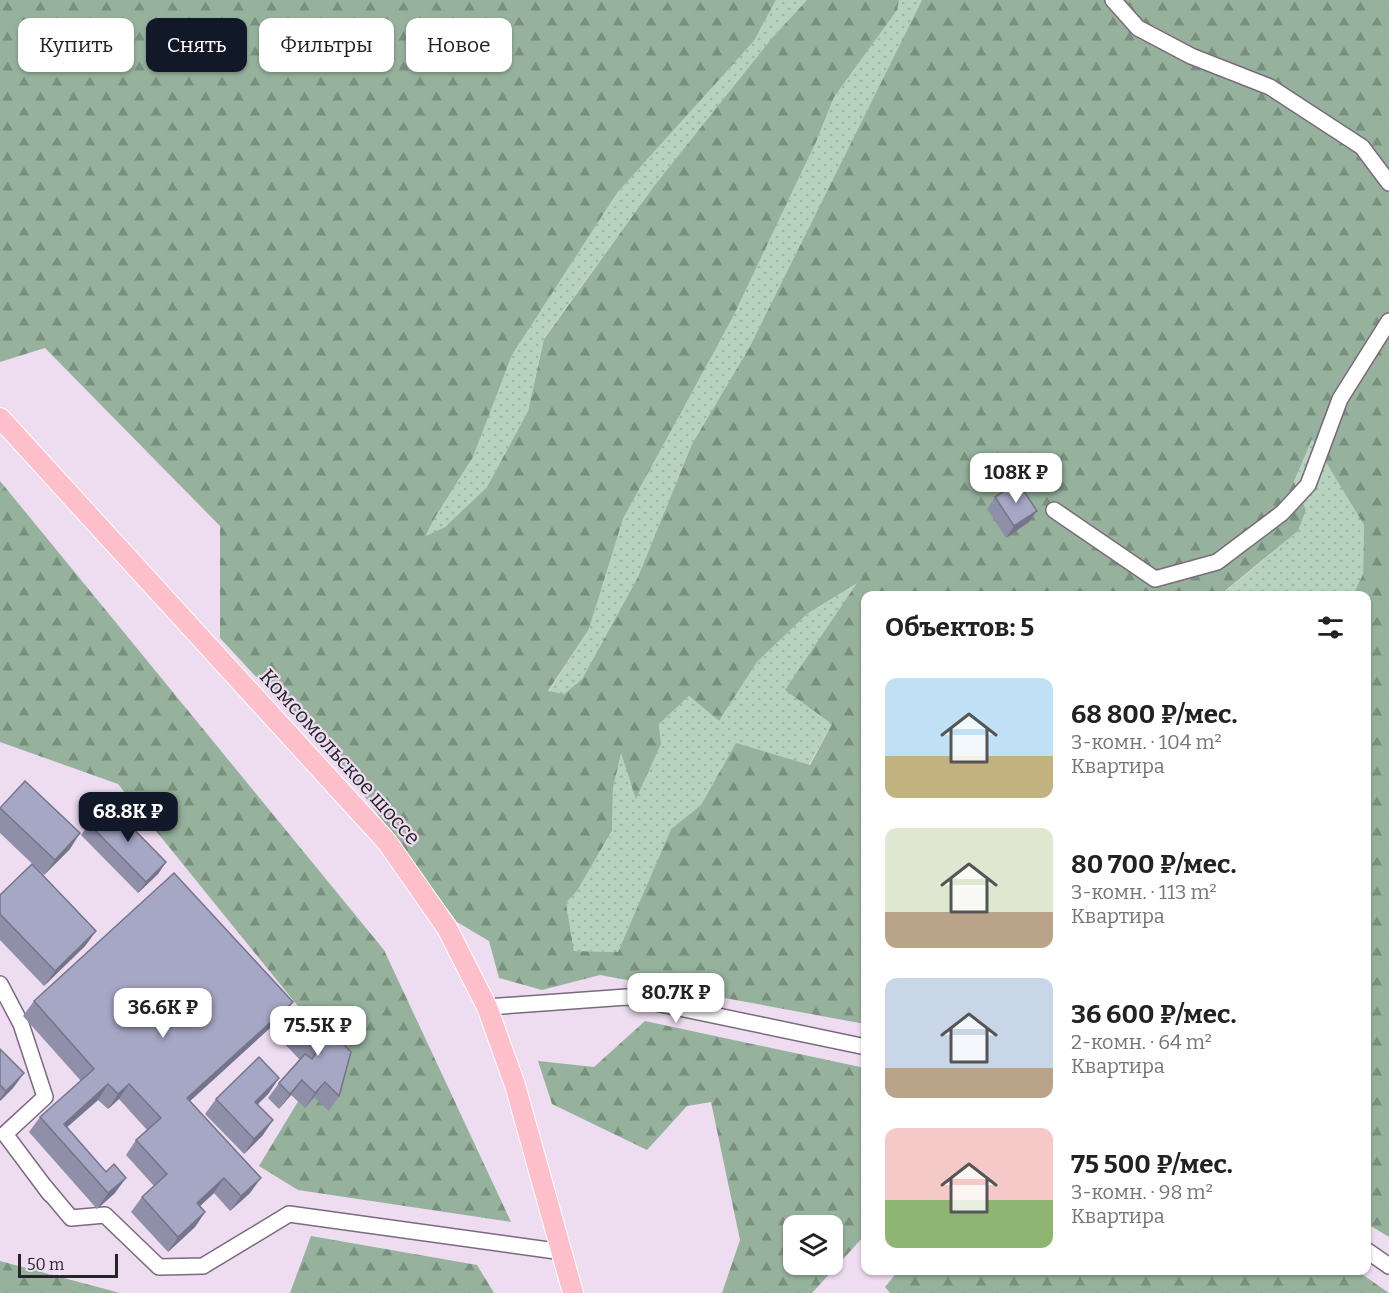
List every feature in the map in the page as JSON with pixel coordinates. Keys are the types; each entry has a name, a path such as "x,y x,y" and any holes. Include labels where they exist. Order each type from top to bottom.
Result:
{"main road":[{"name":"Комсомольское шоссе","path":"0,418 387,842 447,928 487,1007 515,1085 573,1293"}],"street":[{"path":"1113,0 1138,28 1191,56 1270,87 1362,147 1389,183"},
{"path":"1054,510 1155,579 1217,562 1282,513 1308,485 1340,399 1389,321"},
{"path":"0,984 21,1024 45,1097 5,1134 70,1218 105,1215 159,1267 203,1266 289,1214 563,1252"},
{"path":"487,1007 627,997 861,1046"},
{"path":"1371,1253 1389,1266"}],"green space":[{"path":"0,0 776,0 754,41 617,193 512,355 473,457 434,519 426,536 445,527 487,487 528,411 544,339 654,186 772,38 807,0 899,0 897,10 834,97 816,142 733,317 623,519 589,629 548,691 564,694 582,679 638,577 692,444 749,348 922,0 1389,0 1389,1237 1371,1226 1371,591 1355,591 1363,574 1364,525 1312,439 1294,482 1306,510 1298,531 1225,591 861,591 861,1023 600,975 542,990 499,978 489,941 457,922 354,782 220,638 220,526 45,348 0,362","holes":["857,583 785,690 832,724 810,765 736,743 701,805 671,829 618,952 574,951 566,903 577,891 612,831 613,788 621,753 636,799 661,744 659,724 689,696 719,721 757,662 807,614"]},
{"path":"776,0 807,0 772,38 654,186 544,338 528,411 487,487 445,527 426,537 434,519 473,457 512,355 617,193 754,41"},
{"path":"899,0 922,0 749,348 692,444 638,577 582,679 564,694 548,692 589,629 623,519 733,317 816,142 834,97 896,10"},
{"path":"1312,438 1364,525 1363,574 1355,591 1226,591 1298,531 1306,510 1294,483"},
{"path":"0,481 384,950 511,1222 298,1190 259,1166 331,1047 118,784 0,742"},
{"path":"858,582 832,724 809,765 736,744 701,805 671,829 618,952 574,951 566,903 577,891 612,832 613,788 621,751 636,798 661,744 659,724 689,696 719,721 757,662 807,614"},
{"path":"645,1021 861,1067 861,1239 843,1259 843,1215 783,1215 783,1275 828,1275 812,1293 722,1293 740,1240 711,1102 687,1106 647,1150 552,1104 538,1061 594,1067"},
{"path":"311,1236 477,1265 494,1293 290,1293"},
{"path":"0,1261 120,1293 0,1293"},
{"path":"895,1275 1363,1275 1389,1293 890,1293 885,1287"}],"building":[{"path":"1018,482 1037,511 1014,526 995,497"},
{"path":"25,781 80,833 55,860 0,808"},
{"path":"109,804 166,862 146,882 89,824"},
{"path":"32,864 96,931 55,971 0,914 0,895"},
{"path":"174,873 293,1002 187,1098 261,1178 241,1196 224,1178 197,1203 205,1212 178,1237 142,1197 167,1174 136,1140 161,1118 129,1084 118,1094 108,1084 64,1124 106,1172 114,1164 126,1178 108,1193 40,1117 94,1069 34,1001"},
{"path":"306,1006 351,1052 339,1096 325,1082 315,1093 302,1080 290,1094 279,1083 305,1054 312,1059 317,1051 290,1023"},
{"path":"0,1049 24,1073 6,1091 0,1085"},
{"path":"259,1057 279,1078 255,1102 273,1120 254,1139 216,1099"}]}
